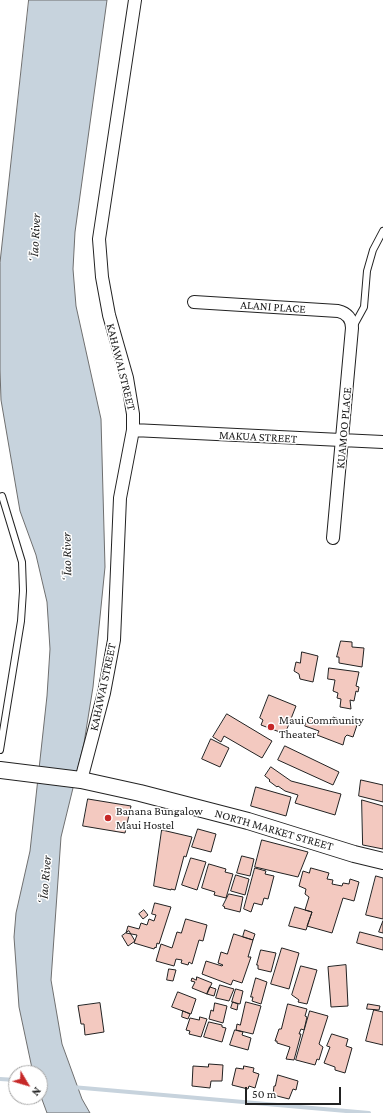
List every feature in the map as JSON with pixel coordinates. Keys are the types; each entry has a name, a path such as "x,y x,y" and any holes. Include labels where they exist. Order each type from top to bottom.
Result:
{"street":[{"name":"KAHAWAI STREET","path":"81,780 104,693 114,640 120,498 133,430 133,414 127,378 108,308 102,278 99,240 135,0"},
{"name":"ALANI PLACE","path":"194,302 340,311 351,323"},
{"name":"KUAMOO PLACE","path":"333,538 343,441 351,323"},
{"name":"MAKUA STREET","path":"133,430 383,442"},
{"name":"NORTH MARKET STREET","path":"0,770 81,780 140,793 248,821 354,854 383,861"}],"lane":[{"path":"351,323 364,307 367,271 373,250 383,231"},
{"path":"0,750 21,621 23,591 22,562 2,496"}],"water":[{"name":"ʻĪao River","path":"29,0 107,0 75,232 73,269 76,306 101,419 105,567 93,687 84,743 61,837 51,980 62,1044 82,1099 90,1113 47,1113 44,1105 48,1105 48,1065 31,1065 19,1007 14,937 16,913 30,851 47,696 50,649 47,602 36,555 20,511 1,400 0,263"}],"building":[{"path":"341,641 352,642 352,647 364,648 362,667 339,663 339,657 337,657"},
{"path":"302,652 318,656 313,682 300,679 299,674 294,671 296,662 300,663"},
{"path":"329,668 359,672 356,686 359,687 358,692 356,691 354,701 350,700 351,709 340,707 341,699 337,698 338,693 333,691 335,680 328,679"},
{"path":"269,695 296,706 285,734 261,725 263,720 260,718"},
{"path":"227,714 272,741 262,758 224,736 221,742 213,737"},
{"path":"309,717 330,725 333,717 357,725 353,737 347,735 343,745 317,735 319,731 305,726"},
{"path":"211,739 229,748 220,767 202,759"},
{"path":"285,746 339,772 333,785 278,760"},
{"path":"271,767 291,781 341,794 335,815 295,803 298,795 285,791 278,786 277,787 265,776"},
{"path":"361,780 383,785 383,802 359,796"},
{"path":"256,787 291,797 286,816 251,806"},
{"path":"88,799 131,806 125,833 83,826"},
{"path":"362,800 383,806 383,849 363,845"},
{"path":"198,829 216,834 211,852 192,847"},
{"path":"162,830 192,837 186,857 184,856 175,890 154,886"},
{"path":"262,840 308,852 298,877 255,867"},
{"path":"242,856 254,859 250,876 237,873"},
{"path":"191,858 206,862 197,890 182,885"},
{"path":"209,864 226,869 225,872 233,874 226,898 214,895 215,892 202,888"},
{"path":"255,868 266,871 265,874 274,876 268,899 264,898 262,905 254,903 251,912 244,909"},
{"path":"311,868 329,873 327,879 333,880 332,884 342,886 343,883 349,884 350,879 359,882 354,901 343,898 332,933 307,926 312,912 305,910 309,897 305,894 306,889 299,886 303,871 309,873"},
{"path":"236,875 249,879 245,895 231,891"},
{"path":"376,876 383,878 383,919 366,915"},
{"path":"229,894 243,897 240,912 224,908 225,907 223,906"},
{"path":"155,903 171,907 159,944 157,943 156,948 155,947 154,949 134,943 137,935 126,933 128,926 139,929 141,923 147,925 149,919 154,921 156,915 152,914"},
{"path":"295,907 312,912 306,930 289,926"},
{"path":"144,910 148,915 143,919 139,914"},
{"path":"186,919 207,925 203,941 199,940 192,964 189,962 188,965 181,963 182,960 176,959 174,966 156,961 161,944 172,948 177,932 181,933"},
{"path":"383,921 383,933 379,932"},
{"path":"245,930 255,934 253,940 243,937"},
{"path":"129,931 135,941 128,946 122,936"},
{"path":"360,932 383,938 383,950 357,943"},
{"path":"234,934 253,940 248,957 251,957 242,983 233,980 231,985 202,974 206,961 222,966 223,965 218,963 221,952 227,954"},
{"path":"282,948 299,953 289,989 271,984"},
{"path":"261,950 276,953 271,972 258,969 257,965"},
{"path":"346,965 348,1006 331,1007 328,967"},
{"path":"301,966 317,970 307,1004 298,1002 299,1000 292,995"},
{"path":"169,969 176,970 173,981 167,980"},
{"path":"197,977 212,983 207,994 192,988 195,982 191,981 192,978 196,980"},
{"path":"256,978 267,982 261,1004 252,1001 253,997 251,997"},
{"path":"220,985 234,989 229,1001 216,998"},
{"path":"210,987 216,989 214,996 207,994"},
{"path":"236,989 243,991 240,1004 232,1002"},
{"path":"178,992 196,999 191,1014 172,1007"},
{"path":"233,1002 238,1004 237,1010 231,1008"},
{"path":"246,1002 261,1006 253,1034 236,1030 237,1024 240,1025"},
{"path":"100,1003 104,1032 85,1035 84,1024 81,1024 78,1006"},
{"path":"215,1003 227,1006 223,1023 209,1019 211,1010 213,1011"},
{"path":"288,1004 307,1009 304,1030 301,1029 299,1034 301,1034 294,1060 286,1059 290,1047 275,1041 279,1029 281,1029"},
{"path":"368,1004 380,1006 379,1010 367,1009"},
{"path":"374,1010 383,1012 383,1045 366,1041"},
{"path":"183,1011 190,1014 188,1019 182,1017"},
{"path":"310,1011 328,1016 319,1044 323,1047 319,1060 317,1059 315,1065 296,1060"},
{"path":"200,1017 207,1019 201,1037 189,1034 190,1031 186,1030 190,1018 199,1020"},
{"path":"209,1022 222,1025 222,1027 226,1028 222,1042 204,1037"},
{"path":"235,1030 243,1032 242,1035 251,1038 248,1050 230,1045"},
{"path":"332,1034 348,1039 346,1046 352,1048 345,1073 335,1070 335,1067 324,1063 330,1047 327,1046"},
{"path":"209,1064 223,1065 222,1081 211,1081 210,1088 192,1086 193,1066 208,1067"},
{"path":"244,1066 254,1068 253,1072 259,1074 255,1088 249,1086 248,1089 232,1085 236,1068 243,1069"},
{"path":"278,1075 298,1081 296,1090 293,1089 289,1099 273,1095 274,1086"}],"waterway":[{"path":"0,1079 8,1080"},
{"path":"72,1087 369,1113"}],"place":[{"name":"Maui Community Theater","path":"271,727"},
{"name":"Banana Bungalow Maui Hostel","path":"108,818"}]}
